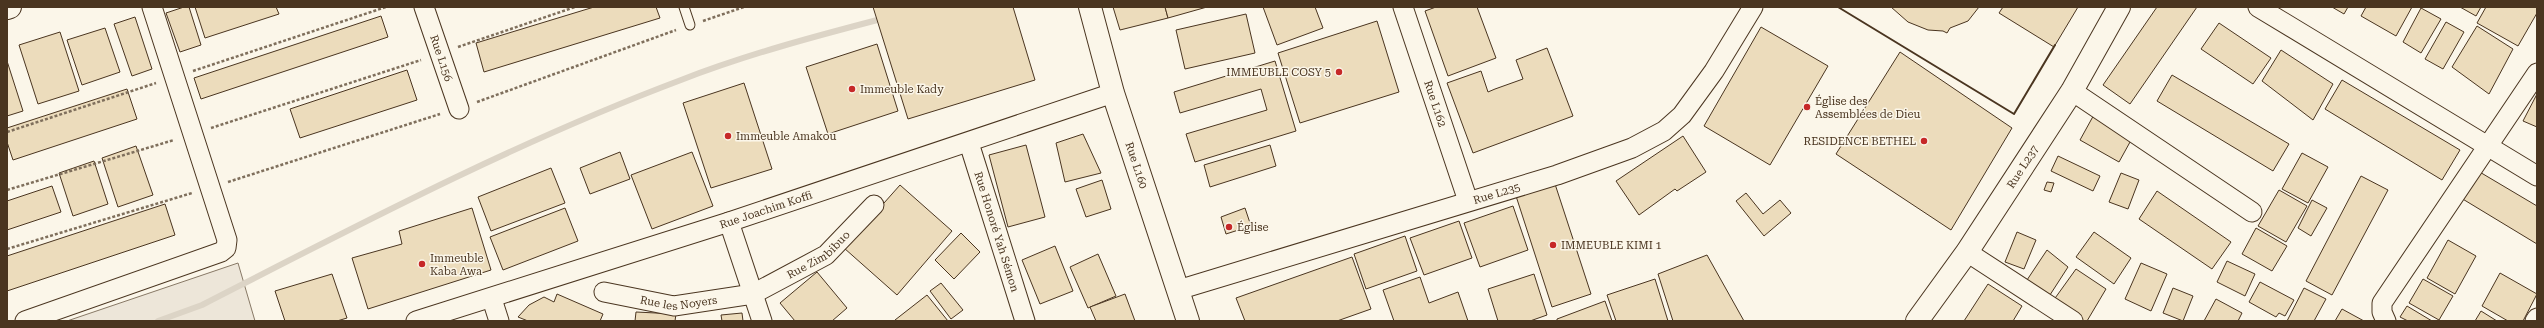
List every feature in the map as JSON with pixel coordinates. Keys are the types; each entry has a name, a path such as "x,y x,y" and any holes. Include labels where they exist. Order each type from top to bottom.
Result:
{"street":[{"path":"25,321 221,252 226,248 227,240 211,187 192,134 152,7"},
{"name":"Rue L156","path":"424,7 459,109"},
{"name":"Rue L160","path":"1090,7 1113,93 1188,321"},
{"name":"Rue L162","path":"1403,7 1468,201"},
{"name":"Rue L235","path":"1178,290 1557,174 1632,148 1664,131 1682,115 1714,72 1753,7"},
{"name":"Rue L237","path":"1917,321 1967,252 2072,91 2119,7"},
{"path":"2258,7 2537,176"},
{"path":"2386,321 2382,312 2382,303 2537,73"},
{"path":"2072,91 2252,212"},
{"name":"Rue Joachim Koffi","path":"416,321 492,299 729,222 969,143 1113,93"},
{"name":"Rue Honoré Yah Sémon","path":"969,143 1022,319"},
{"name":"Rue Zimbibuo","path":"753,294 826,255 874,205"},
{"path":"729,222 762,321"},
{"path":"1967,252 2073,321"},
{"name":"Rue les Noyers","path":"604,292 674,306 753,294"},
{"path":"492,299 500,321"}],"lane":[{"path":"684,7 690,25"}],"path":[{"path":"7,132 386,7"},
{"path":"7,190 192,134 440,54 575,7"},
{"path":"7,249 459,109 690,25 744,7"}],"shaded area":[{"path":"238,263 255,321 67,321"}],"building":[{"path":"184,7 189,7 201,45 180,52 166,13"},
{"path":"195,7 276,7 279,14 205,38"},
{"path":"594,7 656,7 660,18 484,72 476,43"},
{"path":"873,7 1013,7 1035,80 908,119"},
{"path":"1113,7 1165,7 1168,18 1120,30"},
{"path":"1165,7 1207,7 1168,18"},
{"path":"1263,7 1315,7 1323,28 1277,45"},
{"path":"1436,7 1477,7 1496,58 1448,76 1425,11"},
{"path":"1891,7 1979,7 1968,21 1950,28 1947,33 1943,31 1928,30 1908,22"},
{"path":"2003,7 2078,7 2054,47 1999,13"},
{"path":"2157,7 2197,7 2130,104 2103,85"},
{"path":"2332,7 2348,7 2344,14"},
{"path":"2366,7 2412,7 2396,36 2361,16"},
{"path":"2460,7 2481,7 2476,16"},
{"path":"2486,7 2537,7 2537,13 2518,46 2477,23"},
{"path":"2421,8 2441,19 2421,53 2403,42"},
{"path":"1246,14 1255,53 1185,69 1176,30"},
{"path":"381,16 388,37 201,99 194,78"},
{"path":"135,17 152,69 132,76 114,24"},
{"name":"IMMEUBLE COSY 5","path":"1377,21 1399,92 1300,123 1278,53"},
{"path":"2446,22 2464,32 2443,69 2425,59"},
{"path":"2219,23 2271,58 2253,84 2201,49"},
{"path":"2477,26 2513,49 2489,94 2452,67"},
{"path":"1761,27 1828,66 1770,165 1704,126"},
{"path":"105,28 120,72 82,85 67,40"},
{"path":"60,32 79,91 38,104 19,45"},
{"name":"Immeuble Kady","path":"877,44 898,111 828,134 806,67"},
{"path":"1547,48 1573,116 1473,153 1447,83 1481,71 1488,92 1523,79 1516,60"},
{"path":"2281,50 2333,84 2313,120 2262,81"},
{"name":"RESIDENCE BETHEL","path":"1900,52 2012,128 1951,230 1836,154"},
{"path":"7,61 23,111 7,116"},
{"path":"1275,61 1296,131 1195,162 1186,134 1267,110 1261,89 1180,113 1174,92"},
{"path":"407,70 417,100 300,138 290,109"},
{"path":"2172,75 2289,144 2273,171 2157,101"},
{"path":"2342,80 2460,150 2442,180 2325,109"},
{"name":"Immeuble Amakou","path":"744,83 772,169 711,188 683,103"},
{"path":"127,89 137,119 13,160 7,142 7,128"},
{"path":"2537,94 2537,127 2523,121"},
{"path":"2096,111 2135,133 2119,162 2080,140"},
{"path":"1083,134 1101,173 1065,182 1056,143"},
{"path":"1683,136 1706,172 1677,191 1675,189 1639,215 1616,181"},
{"path":"1026,145 1045,217 1008,227 989,155"},
{"path":"1270,145 1276,166 1210,187 1204,165"},
{"path":"136,146 153,195 118,207 102,158"},
{"path":"620,152 630,179 590,194 580,168"},
{"path":"692,152 713,206 652,229 631,175"},
{"path":"2302,153 2328,167 2308,203 2282,189"},
{"path":"2058,156 2100,176 2093,191 2051,171"},
{"path":"94,161 108,204 73,216 59,173"},
{"path":"551,168 565,203 491,231 478,197"},
{"path":"2478,171 2537,206 2537,244 2461,198"},
{"path":"2121,173 2139,180 2128,209 2109,202"},
{"path":"2361,176 2388,190 2332,295 2306,281"},
{"path":"1102,180 1111,209 1086,217 1076,189"},
{"path":"2047,182 2054,183 2051,192 2044,190"},
{"name":"IMMEUBLE KIMI 1","path":"1555,184 1591,294 1552,307 1516,196"},
{"path":"900,185 952,231 897,295 844,248"},
{"path":"52,186 61,212 7,230 7,201"},
{"path":"2279,190 2307,206 2286,242 2258,226"},
{"path":"2157,191 2231,242 2212,269 2139,219"},
{"path":"1746,193 1763,214 1780,200 1791,213 1764,236 1736,201"},
{"path":"2312,200 2327,208 2311,236 2298,228"},
{"path":"165,204 175,235 7,291 7,256"},
{"path":"1513,206 1528,250 1480,267 1464,223"},
{"name":"Immeuble Kaba Awa","path":"472,208 491,270 368,309 352,258 402,244 399,231"},
{"path":"565,208 578,241 503,270 490,237"},
{"path":"1245,208 1251,226 1226,234 1221,217"},
{"path":"1459,221 1472,258 1424,275 1410,238"},
{"path":"2256,228 2287,246 2272,271 2242,254"},
{"path":"2017,232 2036,240 2024,269 2005,262"},
{"path":"2094,232 2131,258 2114,284 2076,257"},
{"path":"961,233 980,252 954,279 935,260"},
{"path":"1405,236 1417,271 1366,289 1354,254"},
{"path":"2448,240 2476,256 2455,294 2427,278"},
{"path":"1055,246 1073,291 1040,304 1022,260"},
{"path":"2047,250 2068,267 2048,298 2027,280"},
{"path":"1098,254 1116,296 1088,308 1070,267"},
{"path":"1707,255 1744,321 1673,321 1658,274"},
{"path":"1352,257 1371,309 1337,321 1245,321 1236,298"},
{"path":"2227,261 2255,274 2245,296 2217,282"},
{"path":"2141,263 2167,274 2151,311 2125,299"},
{"path":"2076,269 2106,289 2087,321 2082,321 2053,301"},
{"path":"817,272 847,308 832,321 795,321 780,303"},
{"path":"2500,273 2537,294 2523,321 2508,321 2482,306"},
{"path":"332,274 347,318 337,321 285,321 275,291"},
{"path":"1534,274 1547,315 1530,321 1498,321 1488,289"},
{"path":"1420,277 1429,303 1458,292 1468,321 1394,321 1383,290"},
{"path":"1655,279 1668,321 1616,321 1607,295"},
{"path":"2423,279 2453,296 2439,320 2409,303"},
{"path":"2260,282 2294,300 2285,316 2279,313 2276,317 2249,302"},
{"path":"941,283 963,310 951,319 930,291"},
{"path":"1988,284 2022,306 2013,321 1964,321"},
{"path":"2173,288 2193,296 2183,321 2163,313"},
{"path":"2304,288 2326,299 2314,321 2287,321"},
{"path":"557,294 603,314 600,321 528,321 518,317 529,305 544,297 554,302"},
{"path":"1125,294 1135,321 1096,321 1090,307"},
{"path":"927,295 948,321 895,321 895,320"},
{"path":"2216,299 2242,313 2238,321 2204,321"},
{"path":"1605,301 1612,321 1557,321 1557,319"},
{"path":"2407,306 2432,321 2408,321 2400,317"},
{"path":"2342,309 2364,321 2335,321"},
{"path":"2481,311 2497,321 2475,321"},
{"path":"636,312 676,314 675,321 635,321"},
{"path":"742,313 743,321 722,321 721,315"}],"waterway":[{"path":"158,321 202,305 319,245 498,157 619,104 731,62 885,18"}],"wall":[{"path":"1838,7 2014,114 2055,45"}],"place":[{"name":"IMMEUBLE COSY 5","path":"1339,72"},
{"name":"Immeuble Kady","path":"852,89"},
{"name":"Église des Assemblées de Dieu","path":"1807,107"},
{"name":"Immeuble Amakou","path":"728,136"},
{"name":"RESIDENCE BETHEL","path":"1924,141"},
{"name":"Église","path":"1229,227"},
{"name":"IMMEUBLE KIMI 1","path":"1553,245"},
{"name":"Immeuble Kaba Awa","path":"422,264"}]}
